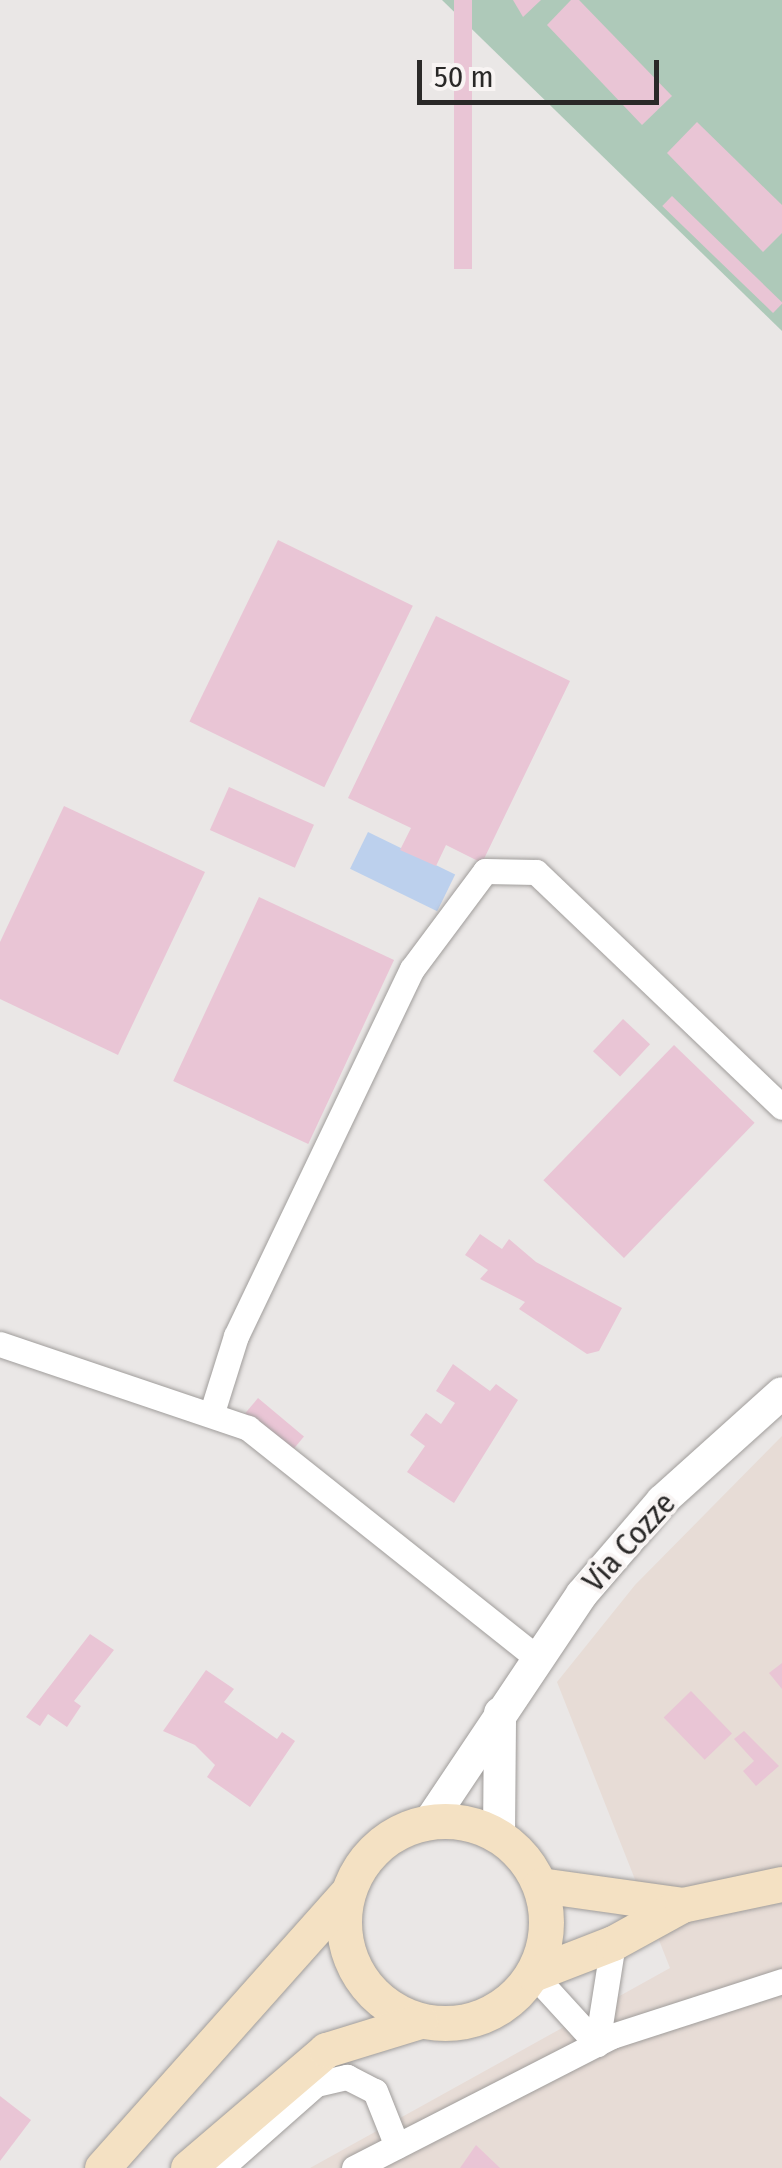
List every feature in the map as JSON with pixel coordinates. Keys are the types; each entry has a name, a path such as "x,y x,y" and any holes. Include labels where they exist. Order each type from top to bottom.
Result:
{"main road":[{"path":"102,2168 346,1893 378,1844 430,1821 454,1820 499,1835 524,1857 540,1884 546,1930 532,1974 512,1999 484,2016 453,2024 420,2021 390,2008 365,1986 349,1958 342,1925 346,1893"},
{"path":"540,1884 682,1905"},
{"path":"532,1974 613,1943 682,1905 782,1884"},
{"path":"188,2168 326,2050 420,2021"}],"street":[{"path":"212,1412 236,1336 412,970 485,871 536,872 782,1107"},
{"path":"0,1344 212,1412 248,1428 536,1658"},
{"name":"Via Cozze","path":"430,1821 536,1658 662,1501 782,1392"},
{"path":"499,1835 500,1713"},
{"path":"596,2044 613,1943"},
{"path":"532,1974 596,2044"},
{"path":"354,2168 596,2044 782,1981"},
{"path":"220,2168 316,2084 347,2077 374,2091 397,2146"}],"shaded area":[{"path":"782,1436 782,2168 310,2168 670,1968 557,1682 635,1585"}],"green space":[{"path":"442,0 782,0 782,331"}],"water":[{"path":"368,832 455,875 437,911 350,869"}],"building":[{"path":"454,0 472,0 472,269 454,269"},
{"path":"513,0 541,0 523,17"},
{"path":"571,0 579,0 672,96 642,125 547,25"},
{"path":"697,122 782,205 782,233 763,252 667,153"},
{"path":"672,196 782,302 773,313 662,206"},
{"path":"278,540 413,606 324,787 189,722"},
{"path":"436,616 570,681 482,863 446,845 436,866 400,850 411,828 348,798"},
{"path":"229,787 314,825 295,868 210,830"},
{"path":"64,806 205,872 118,1055 0,999 0,942"},
{"path":"259,897 394,960 308,1144 173,1081"},
{"path":"623,1019 650,1044 620,1076 593,1051"},
{"path":"674,1045 755,1123 624,1258 543,1180"},
{"path":"480,1234 502,1249 509,1239 536,1262 622,1308 599,1351 587,1354 519,1309 525,1302 480,1279 488,1270 465,1255"},
{"path":"453,1364 490,1391 496,1384 518,1400 454,1503 407,1472 425,1446 410,1435 426,1413 441,1424 455,1403 436,1391"},
{"path":"258,1398 304,1437 291,1452 245,1413"},
{"path":"90,1634 114,1650 74,1701 81,1706 67,1727 48,1714 40,1726 26,1717"},
{"path":"782,1663 782,1689 769,1673"},
{"path":"206,1670 234,1689 224,1702 277,1739 282,1732 295,1741 250,1807 207,1777 215,1765 195,1745 163,1731"},
{"path":"691,1691 732,1733 705,1760 664,1717"},
{"path":"744,1731 779,1766 756,1786 743,1771 754,1761 734,1739"},
{"path":"0,2096 31,2120 0,2161"},
{"path":"476,2145 500,2168 460,2168"}]}
